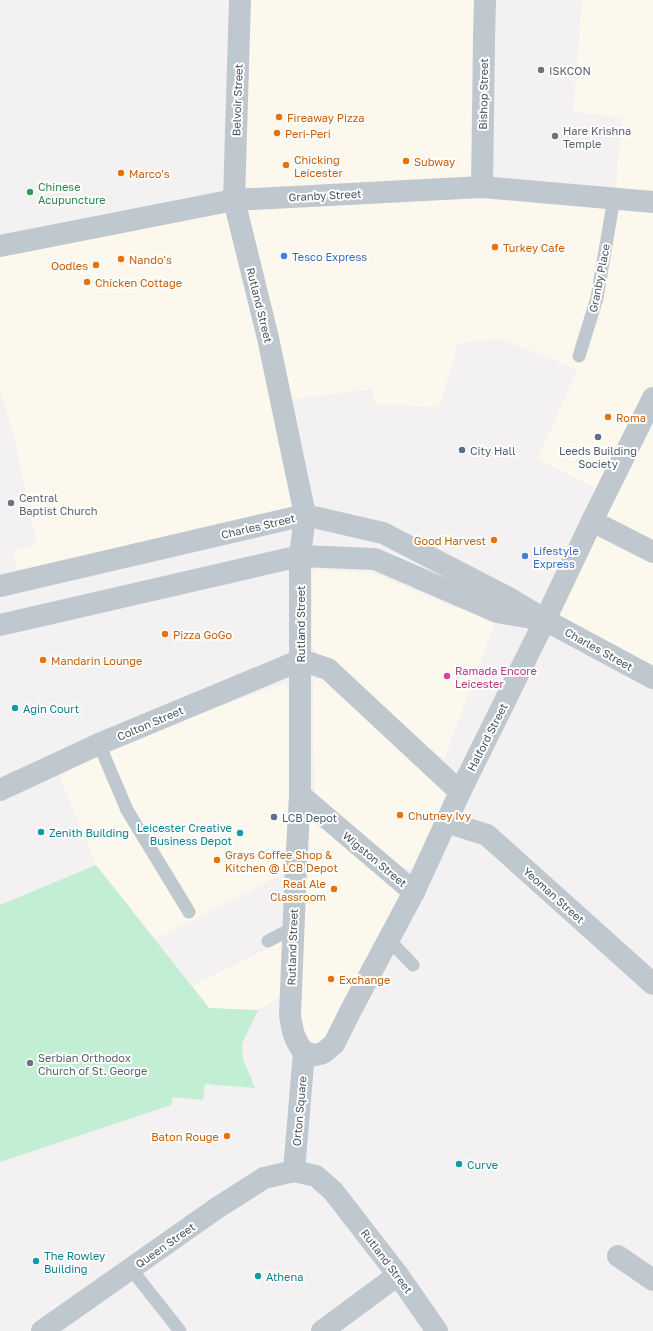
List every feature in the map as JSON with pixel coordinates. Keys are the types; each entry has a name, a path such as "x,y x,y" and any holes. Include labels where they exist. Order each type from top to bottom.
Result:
{"street":[{"name":"Belvoir Street","path":"234,200 240,0"},
{"name":"Bishop Street","path":"482,187 485,0"},
{"name":"Granby Street","path":"2,239 234,200 482,187 653,202"},
{"name":"Rutland Street","path":"234,200 268,338 305,515 300,556 300,795 290,1015 292,1030 298,1044 304,1052"},
{"name":"Halford Street","path":"304,1052 315,1055 323,1053 334,1044 414,892 460,792 546,620 592,521 653,398"},
{"name":"Charles Street","path":"0,586 305,515 383,533 507,597 653,678"},
{"path":"592,521 653,552"},
{"name":"Charles Street","path":"0,625 300,556 375,559 497,612 546,620"},
{"path":"301,660 328,669 460,792"},
{"name":"Colton Street","path":"0,790 99,744 301,660"},
{"name":"Wigston Street","path":"300,795 414,892"},
{"name":"Yeoman Street","path":"446,822 487,835 653,984"},
{"name":"Orton Square","path":"294,1171 304,1052"},
{"name":"Rutland Street","path":"294,1171 316,1176 333,1191 398,1275 437,1331"},
{"name":"Queen Street","path":"42,1331 217,1208 264,1178 294,1171"},
{"path":"618,1256 653,1280"},
{"path":"322,1331 398,1275"}],"lane":[{"name":"Granby Place","path":"580,356 597,298 614,198"},
{"path":"99,744 127,810 189,912"},
{"path":"268,941 293,928"},
{"path":"388,939 413,966"},
{"path":"131,1269 180,1331"}],"shaded area":[{"path":"240,0 483,0 482,187 653,202 653,678 545,620 606,493 538,459 577,369 498,338 458,344 440,407 376,404 371,389 281,401 305,515 20,581 13,551 37,544 13,432 0,389 0,246 234,200"},
{"path":"582,0 653,0 653,200 615,195 622,117 573,112"},
{"path":"319,569 373,573 454,607 498,615 444,759 391,718 318,655 312,647 312,574"},
{"path":"330,678 442,786 449,800 417,868 398,869 315,793 313,725 314,679"},
{"path":"283,684 294,694 296,867 155,939 96,865 55,765"},
{"path":"300,795 395,887 400,901 334,1044 304,1052 291,991 258,1010 209,1008 192,986 293,936"}],"green space":[{"path":"96,865 209,1008 258,1010 242,1044 243,1059 255,1088 205,1084 203,1100 173,1097 171,1105 0,1162 0,905"}],"place":[{"name":"ISKCON","path":"541,70"},
{"name":"Fireaway Pizza","path":"279,117"},
{"name":"Peri-Peri","path":"277,133"},
{"name":"Hare Krishna Temple","path":"555,136"},
{"name":"Subway","path":"406,161"},
{"name":"Chicking Leicester","path":"286,165"},
{"name":"Marco's","path":"121,173"},
{"name":"Chinese Acupuncture","path":"30,192"},
{"name":"Turkey Cafe","path":"495,247"},
{"name":"Tesco Express","path":"284,256"},
{"name":"Nando's","path":"121,259"},
{"name":"Oodles","path":"96,265"},
{"name":"Chicken Cottage","path":"87,282"},
{"name":"Roma","path":"608,417"},
{"name":"Leeds Building Society","path":"598,437"},
{"name":"City Hall","path":"462,450"},
{"name":"Central Baptist Church","path":"11,503"},
{"name":"Good Harvest","path":"494,540"},
{"name":"Lifestyle Express","path":"525,556"},
{"name":"Pizza GoGo","path":"165,634"},
{"name":"Mandarin Lounge","path":"43,660"},
{"name":"Ramada Encore Leicester","path":"447,676"},
{"name":"Agin Court","path":"15,708"},
{"name":"Chutney Ivy","path":"400,815"},
{"name":"LCB Depot","path":"274,817"},
{"name":"Zenith Building","path":"41,832"},
{"name":"Leicester Creative Business Depot","path":"240,833"},
{"name":"Grays Coffee Shop & Kitchen @ LCB Depot","path":"217,860"},
{"name":"Real Ale Classroom","path":"334,889"},
{"name":"Exchange","path":"331,979"},
{"name":"Serbian Orthodox Church of St. George","path":"30,1063"},
{"name":"Baton Rouge","path":"227,1136"},
{"name":"Curve","path":"459,1164"},
{"name":"The Rowley Building","path":"36,1261"},
{"name":"Athena","path":"258,1276"}]}
